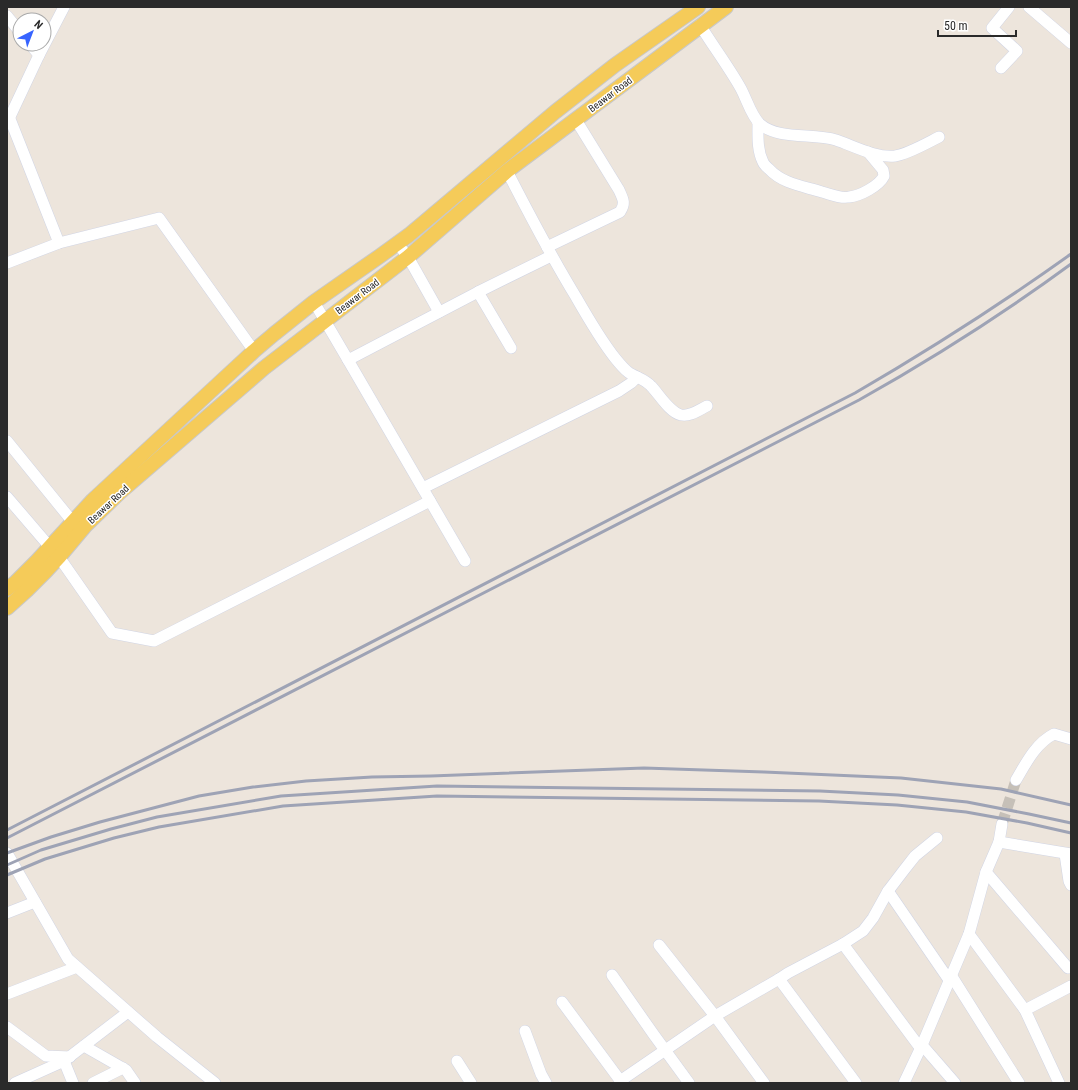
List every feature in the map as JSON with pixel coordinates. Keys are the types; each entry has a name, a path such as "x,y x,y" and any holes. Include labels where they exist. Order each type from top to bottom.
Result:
{"main road":[{"name":"Beawar Road","path":"7,589 37,561 49,546 93,500 274,334 314,302 398,244 555,112 615,65 698,7"},
{"name":"Beawar Road","path":"7,608 27,590 59,557 85,526 119,493 264,368 408,257 507,171 726,7"}],"street":[{"path":"59,243 8,121 38,55 64,7"},
{"path":"1001,68 1017,51 992,28 1009,7"},
{"path":"1029,7 1071,44"},
{"path":"700,26 741,88 749,108 758,123 767,130 775,133 822,137 868,152 895,156 940,137"},
{"path":"348,360 478,292 620,212 623,207 623,199 619,190 576,120"},
{"path":"758,123 757,142 763,163 775,175 784,181 837,196 847,198 860,194 882,180 884,176 883,170 868,152"},
{"path":"507,171 549,252 591,323 615,358 627,371 646,381 668,406 682,416 693,414 706,406"},
{"path":"7,263 59,243 159,218 254,351"},
{"path":"398,244 408,257 439,312"},
{"path":"478,292 511,348"},
{"path":"314,302 465,560"},
{"path":"423,488 619,391 632,383 637,377"},
{"path":"7,441 72,521"},
{"path":"7,497 49,546"},
{"path":"59,557 112,633 154,641 430,501"},
{"path":"1016,780 1040,743 1047,737 1054,734 1071,739"},
{"path":"904,1083 922,1047 969,934 986,872 998,842 1002,824"},
{"path":"562,1002 621,1082 715,1016 788,973 843,944 863,931 873,918 888,891 915,856 937,838"},
{"path":"998,842 1068,854 1069,881 1071,884"},
{"path":"7,853 68,959 157,1037 215,1083"},
{"path":"986,872 1068,968"},
{"path":"888,891 950,978 1019,1083"},
{"path":"7,913 35,902"},
{"path":"969,934 1025,1010 1059,1083"},
{"path":"843,944 922,1047 955,1083"},
{"path":"659,945 715,1016 764,1083"},
{"path":"7,994 77,967"},
{"path":"612,975 689,1083"},
{"path":"779,979 856,1083"},
{"path":"1025,1010 1071,986"},
{"path":"15,1083 67,1059 128,1012"},
{"path":"7,1027 46,1056 67,1059"},
{"path":"525,1031 541,1074 546,1083"},
{"path":"84,1046 126,1070 135,1083"},
{"path":"67,1059 73,1083"},
{"path":"457,1061 471,1083"},
{"path":"93,1083 123,1068"}],"tunnel":[{"path":"1002,824 1016,780"}],"railway":[{"path":"7,830 855,393 964,326 1071,254"},
{"path":"7,838 859,400 967,335 1019,301 1071,264"},
{"path":"7,853 51,837 100,822 199,796 253,787 306,781 372,777 644,768 764,772 901,778 1001,789 1071,805"},
{"path":"7,865 41,850 157,817 281,796 437,786 820,791 898,795 967,802 1071,823"},
{"path":"7,875 45,859 114,838 159,827 283,806 437,796 819,801 897,805 966,812 1071,833"}]}
